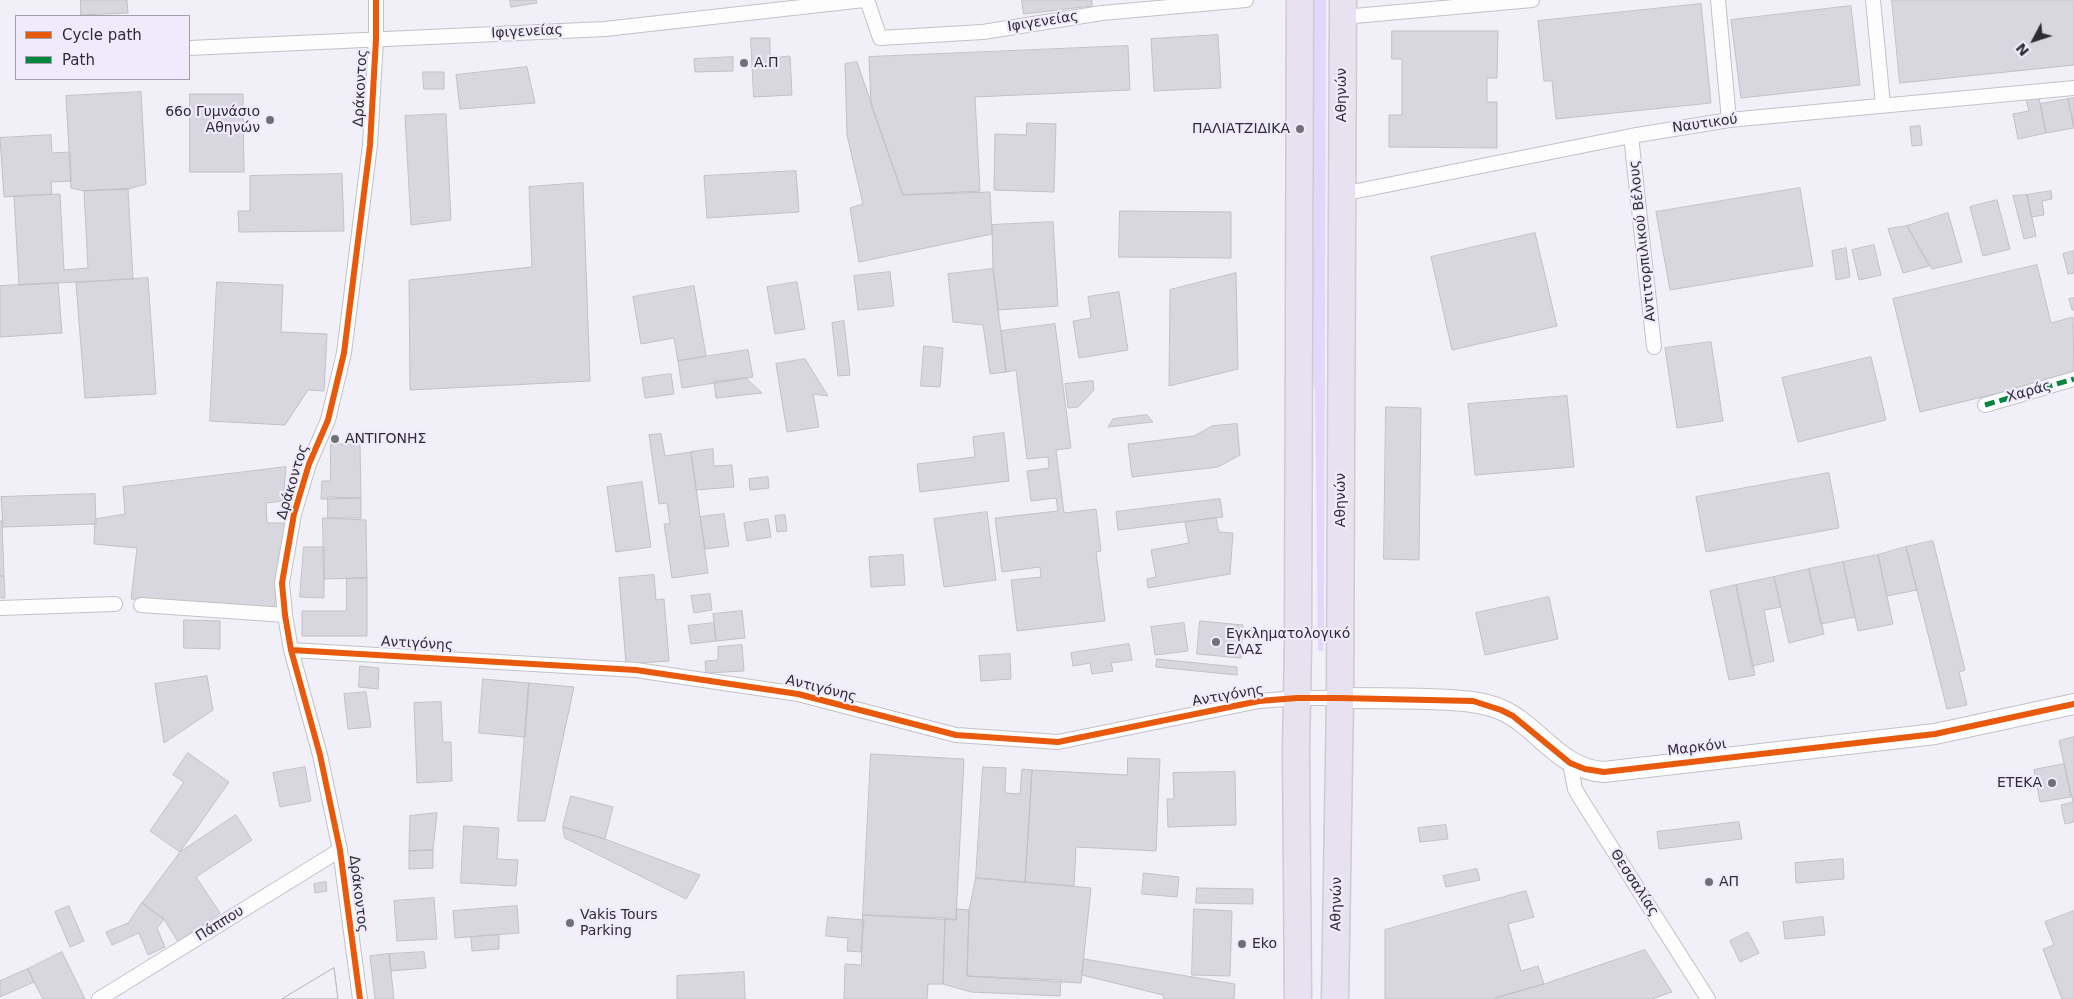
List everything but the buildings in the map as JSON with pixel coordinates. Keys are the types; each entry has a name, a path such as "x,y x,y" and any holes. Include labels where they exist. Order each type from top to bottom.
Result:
{"highway":[{"path":"1297,995 1296,750 1298,698 1300,0"},
{"name":"Αθηνών","path":"1337,994 1343,9"}],"street":[{"name":"Δράκοντος","path":"360,999 340,850 320,755 291,650 282,583 294,514 309,464 328,420 344,353 370,145 376,39 376,0"},
{"name":"Ιφιγενείας","path":"190,48 606,29 865,0 880,38 983,32 1102,13 1246,0"},
{"path":"1343,9 1532,0"},
{"path":"1718,0 1729,120"},
{"path":"1874,0 1882,105"},
{"name":"Ναυτικού","path":"1342,194 1631,136 1729,120 2074,88"},
{"name":"Αντιτορπιλικού Βέλους","path":"1631,136 1654,347"},
{"name":"Χαράς","path":"1985,405 2074,379"},
{"path":"0,608 114,604"},
{"path":"141,605 285,615"},
{"name":"Αντιγόνης","path":"291,650 636,670 798,694 956,736 1058,742 1259,701 1298,698 1340,698"},
{"name":"Μαρκόνι","path":"1340,698 1461,700 1485,704 1514,716 1570,763 1585,769 1604,772 1935,734 2074,704"},
{"name":"Θεσσαλίας","path":"1570,763 1575,788 1582,801 1708,999"},
{"name":"Πάππου","path":"99,999 340,850"}],"shaded area":[{"path":"1312,0 1326,0 1323,651 1318,651 1315,392 1311,363"}],"marked path":[{"path":"1985,405 2074,379"}],"cycle path":[{"path":"360,999 340,850 320,755 291,650 282,583 294,514 309,464 328,420 344,353 370,145 376,39 376,0"},
{"path":"291,650 636,670 798,694 956,735 1058,742 1259,701 1297,698 1473,701 1513,716 1570,763 1585,769 1604,772 1935,734 2074,704"}],"place":[{"name":"Α.Π","path":"744,63"},
{"name":"66ο Γυμνάσιο Αθηνών","path":"270,120"},
{"name":"ΠΑΛΙΑΤΖΙΔΙΚΑ","path":"1300,129"},
{"name":"ΑΝΤΙΓΟΝΗΣ","path":"335,439"},
{"name":"Εγκληματολογικό ΕΛΑΣ","path":"1216,642"},
{"name":"ΕΤΕΚΑ","path":"2052,783"},
{"name":"ΑΠ","path":"1709,882"},
{"name":"Vakis Tours Parking","path":"570,923"},
{"name":"Eko","path":"1242,944"}]}
